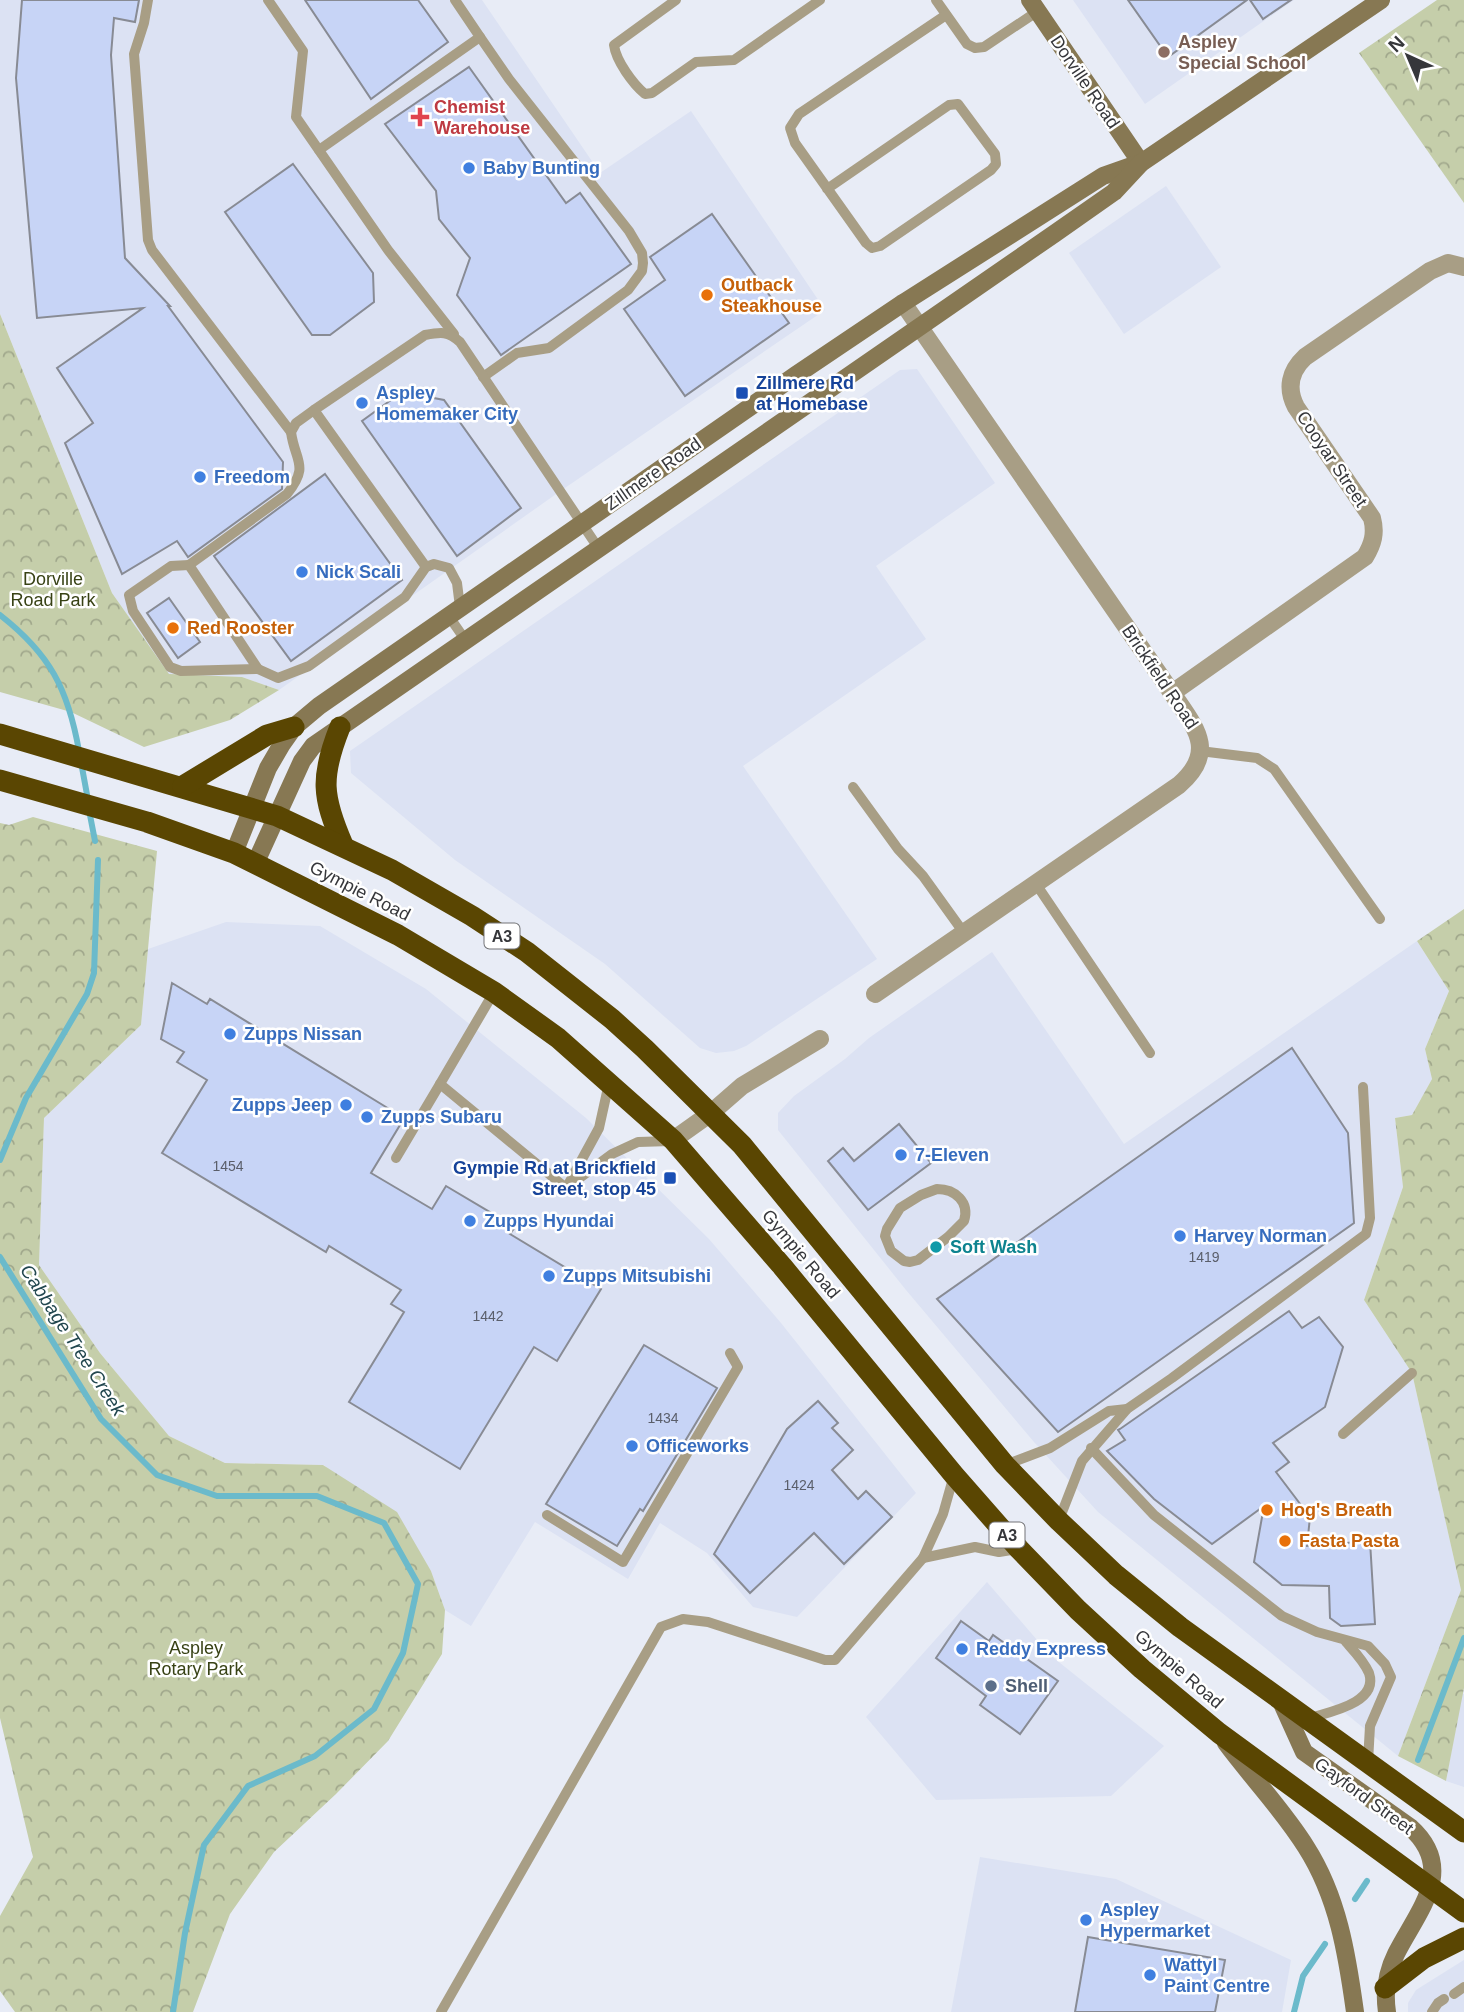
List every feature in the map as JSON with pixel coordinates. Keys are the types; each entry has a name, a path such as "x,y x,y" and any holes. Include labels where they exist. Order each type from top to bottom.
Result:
{"highway":[{"path":"183,786 267,735 294,727"},
{"path":"340,727 328,760 326,794 329,813 343,845"},
{"name":"Gympie Road","path":"0,734 277,816 343,845 422,887 527,952 612,1019 711,1113 755,1162 1005,1465 1116,1576 1306,1719 1464,1831"},
{"name":"Gympie Road","path":"0,780 148,822 234,853 398,935 494,992 558,1038 673,1140 1018,1549 1108,1638 1219,1733 1464,1912"},
{"path":"1385,1988 1424,1958 1464,1938"}],"main road":[{"name":"Zillmere Road","path":"256,864 302,761 313,746 1114,192 1141,163 1381,0"},
{"name":"Dorville Road","path":"1034,6 1141,163"},
{"name":"Zillmere Road","path":"234,853 268,768 294,727 319,706 903,303 1102,176 1141,163"},
{"name":"Gayford Street","path":"1280,1699 1304,1752 1410,1827 1422,1840 1430,1858 1431,1888"},
{"path":"1219,1733 1305,1845 1322,1875 1342,1931 1354,2012"},
{"path":"1387,2012 1385,1988 1395,1955 1427,1901 1431,1888"}],"street":[{"name":"Cooyar Street","path":"1172,693 1359,563 1371,548 1374,536 1372,518 1296,407 1291,397 1291,379 1300,362 1306,357 1430,271 1448,264 1464,267"},
{"name":"Brickfield Road","path":"875,994 1179,785 1196,767 1200,751 1198,734 1172,693 903,303"},
{"path":"673,1140 758,1075 820,1039"}],"lane":[{"path":"148,0 134,54 148,240 152,250 291,432 300,468 294,485 287,494 189,565 171,566 129,595 132,611 170,667 181,671 258,669 278,678 309,666 405,597 426,567 434,564 449,568 457,583 454,611 466,640"},
{"path":"268,0 303,51 296,117 388,250 460,342 598,549"},
{"path":"454,0 509,79 629,231 642,253 643,263 642,271 628,290 549,348 517,353 483,377"},
{"path":"676,0 614,45 615,53 645,94 652,93 696,62 734,60 820,0"},
{"path":"936,0 967,44 975,48 984,47 1034,6"},
{"path":"827,189 949,105 958,104 964,109 995,154 996,164 880,246 872,248 866,243 827,189 795,143 790,128 799,114 946,15"},
{"path":"318,150 480,37"},
{"path":"291,432 296,423 425,335 451,333 460,342"},
{"path":"314,410 426,567"},
{"path":"189,565 258,669"},
{"path":"1200,751 1257,758 1274,769 1380,919"},
{"path":"853,787 964,933"},
{"path":"1035,884 1150,1053"},
{"path":"397,1158 494,992"},
{"path":"566,1188 599,1128 609,1082"},
{"path":"440,1084 566,1188"},
{"path":"1059,1521 1082,1461 1126,1409 1366,1234 1370,1218 1363,1087"},
{"path":"566,1188 612,1154 638,1142 673,1140"},
{"path":"937,1189 947,1189 958,1195 966,1214 960,1227 924,1257 910,1262 897,1257 891,1251 885,1236 900,1208 920,1195 937,1189"},
{"path":"547,1515 624,1562 738,1367 730,1353"},
{"path":"1343,1434 1412,1373"},
{"path":"1005,1465 1050,1448 1109,1411 1126,1409"},
{"path":"1091,1448 1154,1515 1282,1616 1317,1632 1368,1646 1385,1664 1391,1678 1370,1726 1368,1762"},
{"path":"441,2012 661,1627 683,1619 708,1622 825,1660 835,1660 923,1558 943,1514 954,1475"},
{"path":"923,1558 975,1547 999,1552 1018,1549"},
{"path":"1306,1719 1350,1706 1361,1698 1367,1689 1370,1681 1368,1672 1346,1642"},
{"path":"1432,2012 1438,2003 1464,1987"}],"shaded area":[{"name":"Aspley Homemaker City","path":"0,0 482,0 600,173 691,111 825,310 559,492 279,690 242,677 169,675 112,593 0,314"},
{"name":"Aspley Special School","path":"1073,0 1294,0 1145,104"},
{"path":"1166,186 1221,267 1124,334 1069,253"},
{"path":"917,369 995,483 876,566 926,639 743,766 877,959 746,1046 734,1051 716,1053 700,1048 605,964 455,860 351,773 350,751 900,370"},
{"path":"226,922 320,926 426,989 586,1118 709,1239 781,1323 916,1493 797,1617 753,1607 707,1553 660,1523 628,1579 535,1522 471,1626 445,1610 431,1571 324,1465 225,1463 169,1436 100,1353 39,1265 44,1118 141,1025 148,949"},
{"path":"1417,941 1449,991 1425,1049 1432,1079 1412,1115 1395,1118 1403,1187 1364,1300 1412,1373 1461,1590 1398,1756 1098,1512 1034,1442 906,1290 778,1130 778,1113 794,1096 869,1038 992,952 1124,1144"},
{"name":"Shell","path":"987,1582 1050,1655 1164,1746 1111,1796 936,1800 866,1717"},
{"path":"1464,1694 1464,1787 1446,1781"},
{"name":"Aspley Hypermarket","path":"980,1857 1116,1879 1291,1960 1282,2012 951,2012"},
{"path":"1464,1960 1464,2012 1408,2012 1408,2003 1416,1990"}],"green space":[{"path":"1437,0 1464,0 1464,203 1359,53"},
{"name":"Dorville Road Park","path":"0,314 112,593 169,674 242,677 279,690 230,720 144,747 71,712 0,692"},
{"name":"Aspley Rotary Park","path":"33,817 157,851 141,1025 44,1118 39,1265 100,1353 169,1436 225,1463 323,1465 397,1512 431,1571 445,1610 442,1654 388,1741 274,1852 230,1914 193,2012 15,2012 0,1991 0,1916 33,1857 0,1718 0,823 9,825"},
{"path":"1464,909 1464,1688 1446,1781 1398,1756 1461,1590 1412,1373 1364,1300 1403,1187 1395,1118 1412,1115 1432,1079 1425,1049 1449,991 1417,941"}],"building":[{"path":"22,0 139,0 135,22 114,18 111,55 125,258 170,306 283,462 282,489 188,557 177,541 122,574 65,443 93,423 57,368 143,308 37,318 16,78"},
{"path":"305,0 418,0 448,42 371,99"},
{"path":"1128,0 1247,0 1168,57"},
{"path":"1250,0 1291,0 1263,19"},
{"path":"469,67 566,203 580,193 631,264 501,355 457,295 470,258 439,219 436,191 385,124"},
{"path":"293,164 373,273 374,302 330,335 312,335 225,212"},
{"name":"Outback Steakhouse","path":"712,214 789,323 685,396 624,309 665,280 650,257"},
{"path":"402,392 444,400 521,508 457,556 362,421"},
{"path":"325,474 402,580 291,661 214,556"},
{"name":"Red Rooster","path":"169,598 200,642 178,658 147,613"},
{"path":"172,983 207,1004 210,999 399,1115 395,1122 400,1125 371,1173 432,1209 446,1186 515,1227 510,1234 601,1289 557,1361 534,1347 460,1469 349,1402 404,1312 391,1304 401,1290 329,1246 326,1252 162,1153 207,1080 177,1062 184,1052 161,1039"},
{"name":"Harvey Norman","path":"1292,1048 1348,1133 1354,1223 1058,1432 937,1299"},
{"path":"899,1124 931,1163 868,1210 828,1161 843,1148 854,1161"},
{"path":"1289,1311 1302,1328 1319,1317 1343,1347 1325,1407 1273,1443 1289,1462 1276,1472 1310,1517 1307,1546 1370,1541 1375,1624 1341,1626 1330,1618 1329,1586 1282,1585 1254,1562 1264,1506 1212,1544 1154,1499 1107,1451 1125,1440 1118,1430"},
{"name":"Officeworks","path":"644,1345 717,1388 643,1511 640,1509 617,1546 546,1504"},
{"path":"818,1401 838,1423 832,1428 853,1450 832,1470 858,1499 866,1491 892,1517 844,1564 814,1533 750,1593 714,1554 787,1429"},
{"path":"961,1621 989,1641 993,1635 1058,1681 1020,1734 980,1705 986,1696 936,1658"},
{"path":"1088,1937 1225,1960 1215,2012 1075,2012"}],"waterway":[{"name":"Cabbage Tree Creek","path":"0,615 32,644 54,674 69,709 79,751"},
{"name":"Cabbage Tree Creek","path":"81,762 88,800"},
{"name":"Cabbage Tree Creek","path":"89,810 95,841"},
{"name":"Cabbage Tree Creek","path":"0,1160 26,1098 87,994 94,973 98,860"},
{"name":"Cabbage Tree Creek","path":"0,1257 101,1419 157,1475 217,1496 317,1496 384,1523 418,1584 403,1653 374,1709 315,1756 248,1786 204,1845 185,1933 173,2012"},
{"path":"1418,1760 1464,1638"},
{"path":"1355,1899 1367,1881"},
{"path":"1294,2012 1303,1976 1325,1944"}],"place":[{"name":"Aspley Special School","path":"1164,52"},
{"name":"Chemist Warehouse","path":"420,117"},
{"name":"Baby Bunting","path":"469,168"},
{"name":"Outback Steakhouse","path":"707,295"},
{"name":"Zillmere Rd at Homebase","path":"742,393"},
{"name":"Aspley Homemaker City","path":"362,403"},
{"name":"Freedom","path":"200,477"},
{"name":"Nick Scali","path":"302,572"},
{"name":"Red Rooster","path":"173,628"},
{"name":"Zupps Nissan","path":"230,1034"},
{"name":"Zupps Jeep","path":"346,1105"},
{"name":"Zupps Subaru","path":"367,1117"},
{"name":"7-Eleven","path":"901,1155"},
{"name":"Gympie Rd at Brickfield Street, stop 45","path":"670,1178"},
{"name":"Zupps Hyundai","path":"470,1221"},
{"name":"Harvey Norman","path":"1180,1236"},
{"name":"Soft Wash","path":"936,1247"},
{"name":"Zupps Mitsubishi","path":"549,1276"},
{"name":"Officeworks","path":"632,1446"},
{"name":"Hog's Breath","path":"1267,1510"},
{"name":"Fasta Pasta","path":"1285,1541"},
{"name":"Reddy Express","path":"962,1649"},
{"name":"Shell","path":"991,1686"},
{"name":"Aspley Hypermarket","path":"1086,1920"},
{"name":"Wattyl Paint Centre","path":"1150,1975"}]}
